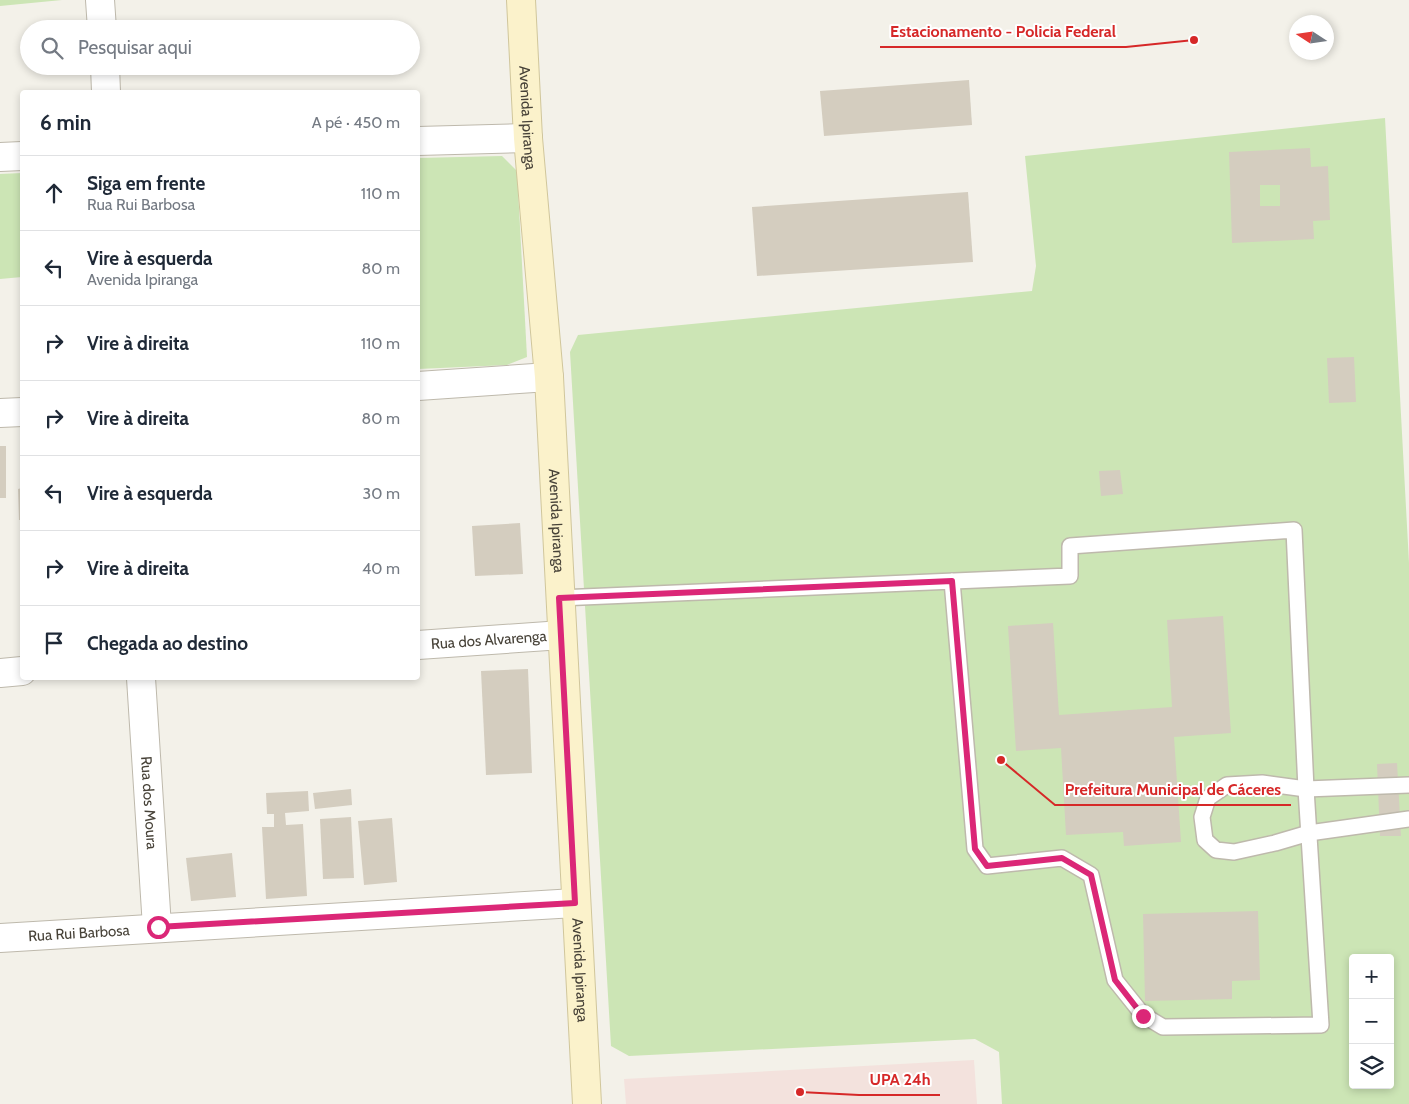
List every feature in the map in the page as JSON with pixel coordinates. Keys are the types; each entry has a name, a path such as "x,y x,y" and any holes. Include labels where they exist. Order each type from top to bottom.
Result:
{"street":[{"path":"100,0 101,20"},
{"name":"Avenida Ipiranga","path":"521,0 528,138 549,377 559,598 587,1104"},
{"path":"105,75 106,90"},
{"path":"420,141 528,138"},
{"path":"0,157 20,156"},
{"path":"420,386 549,377"},
{"path":"0,413 20,412"},
{"name":"Rua dos Alvarenga","path":"420,645 562,635"},
{"path":"0,673 20,671"},
{"name":"Rua dos Moura","path":"141,680 158,927"},
{"name":"Rua Rui Barbosa","path":"0,938 575,903"}],"lane":[{"path":"559,598 952,581 1070,576 1070,546 1294,530 1306,789 1322,1025 1163,1027 1143,1016 1115,980 1091,875 1062,858 987,866 975,849 952,581"},
{"path":"1409,785 1306,789 1262,783 1227,785 1208,798 1202,817 1205,840 1216,850 1234,852 1310,833 1409,819"}],"shaded area":[{"path":"974,1060 977,1104 626,1104 624,1079"}],"green space":[{"path":"0,0 62,0 0,6"},
{"path":"1385,118 1409,563 1409,1104 1002,1104 999,1052 975,1039 629,1056 611,1046 570,352 578,335 1032,291 1036,266 1025,156"},
{"path":"502,156 517,171 527,357 507,365 420,369 420,158"},
{"path":"20,173 20,277 0,279 0,174"}],"building":[{"path":"969,80 972,125 824,136 820,91"},
{"path":"1310,148 1311,167 1328,166 1330,220 1313,221 1314,239 1232,243 1229,152","holes":["1260,185 1280,185 1280,206 1260,206"]},
{"path":"968,192 973,262 757,276 752,207"},
{"path":"1354,357 1356,402 1329,403 1327,358"},
{"path":"0,446 6,446 6,498 0,498"},
{"path":"1120,470 1123,494 1101,496 1099,471"},
{"path":"20,488 20,520 19,520 18,489"},
{"path":"520,523 523,574 475,576 472,526"},
{"path":"1223,616 1231,733 1174,737 1181,842 1124,846 1123,832 1066,835 1061,748 1016,751 1008,626 1053,623 1059,715 1172,707 1167,620"},
{"path":"528,669 532,773 486,775 481,671"},
{"path":"1397,763 1401,836 1380,836 1377,764"},
{"path":"351,789 352,805 315,809 313,793"},
{"path":"308,791 309,811 285,813 286,825 303,824 307,896 266,899 262,827 274,827 274,814 267,814 266,793"},
{"path":"351,817 354,878 323,879 320,819"},
{"path":"392,818 397,882 364,885 358,821"},
{"path":"232,853 236,897 191,901 186,858"},
{"path":"1258,911 1260,980 1232,981 1232,999 1145,1001 1143,914"}],"place":[{"name":"Estacionamento - Policia Federal","path":"1194,40"},
{"name":"Prefeitura Municipal de Cáceres","path":"1001,760"},
{"name":"UPA 24h","path":"800,1092"}],"route":[{"path":"158,927 575,903 559,598 952,581 975,849 987,866 1062,858 1091,875 1115,980 1143,1016"}]}
